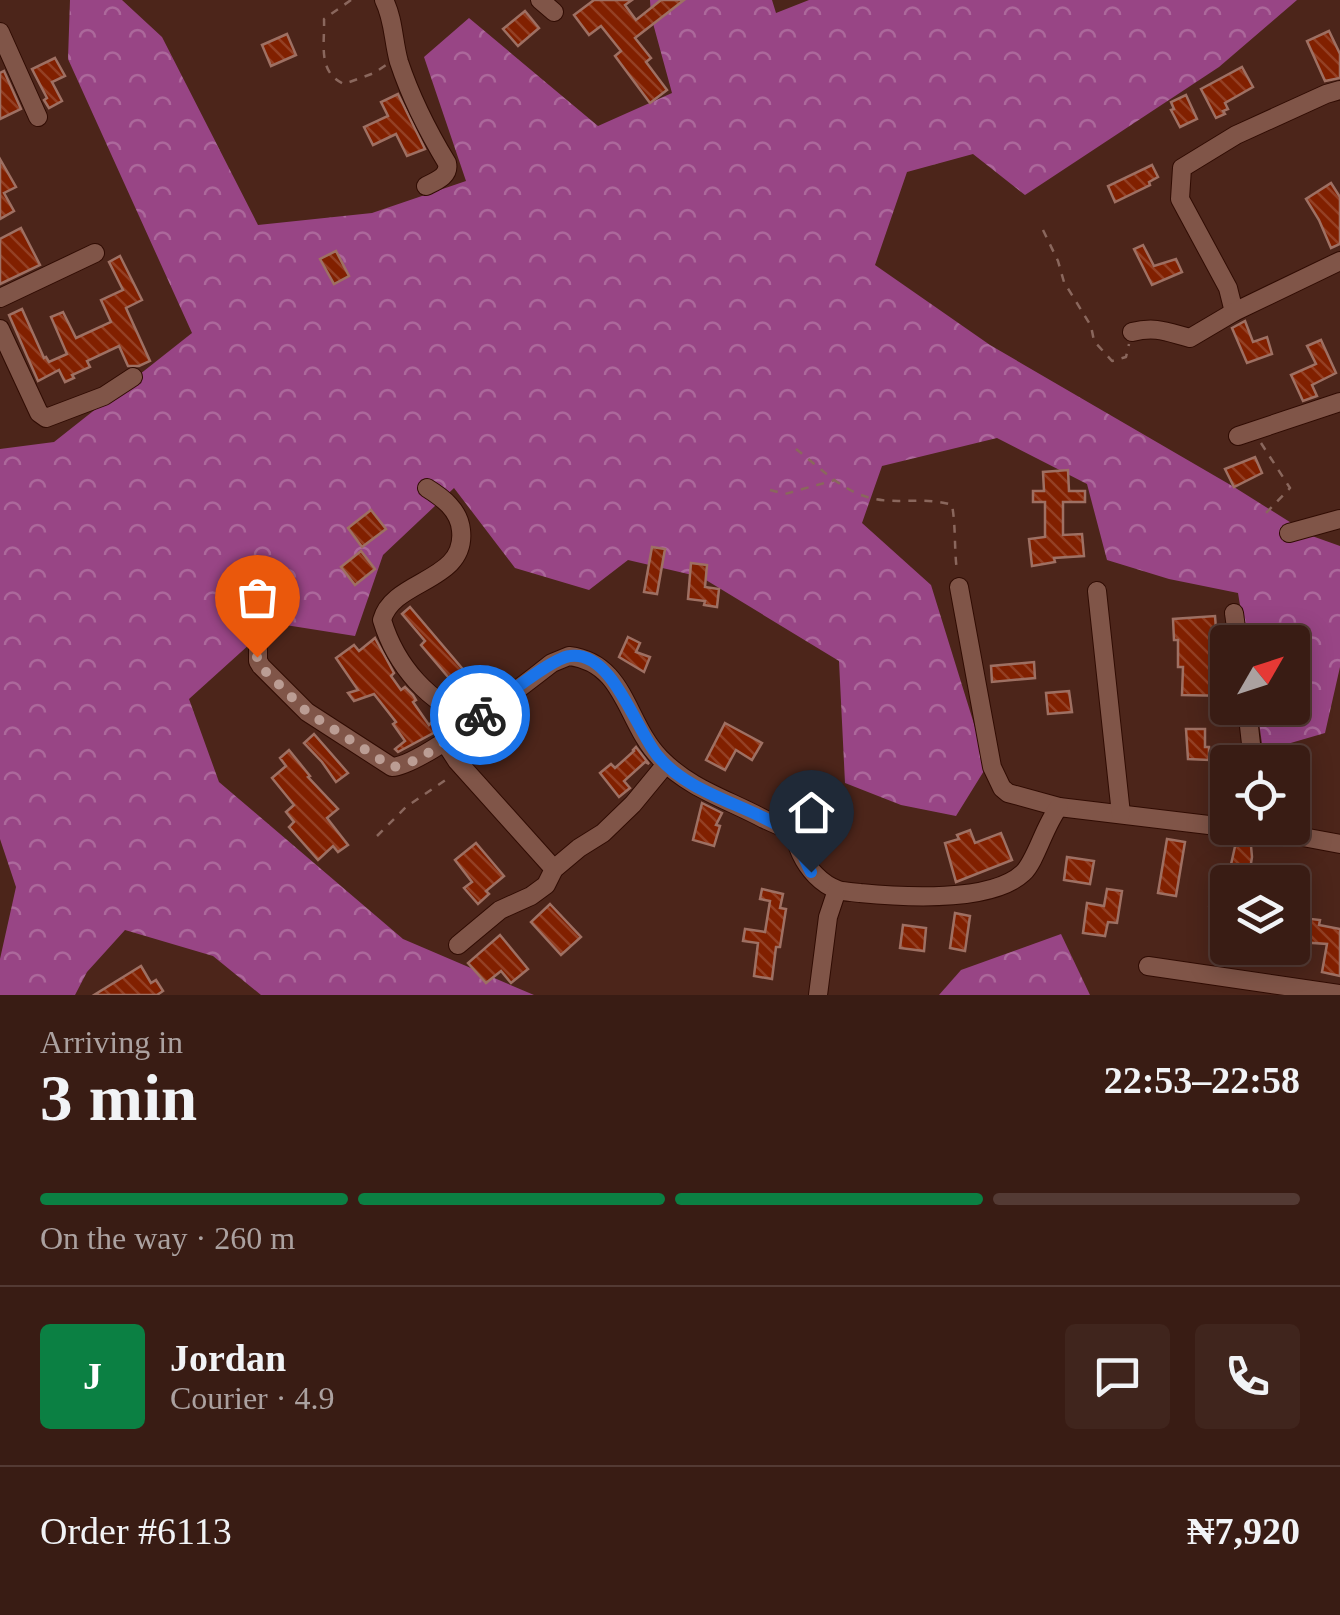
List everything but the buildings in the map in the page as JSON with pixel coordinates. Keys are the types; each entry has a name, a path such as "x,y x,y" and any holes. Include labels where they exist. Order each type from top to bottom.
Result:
{"street":[{"path":"384,0 410,94 448,162 446,174 426,186"},
{"path":"0,32 38,117"},
{"path":"1234,312 1228,288 1180,199 1182,168 1236,135 1340,90"},
{"path":"0,298 95,253"},
{"path":"1132,332 1147,328 1190,338 1234,312 1340,261"},
{"path":"0,330 39,413 46,418 104,396 133,377"},
{"path":"1243,434 1340,402"},
{"path":"427,488 448,503 458,517 458,552 444,568 390,604 382,620 390,643 412,676 452,712 474,720"},
{"path":"1289,533 1340,519"},
{"path":"959,587 992,767 1002,788 1058,807 1210,824"},
{"path":"1097,591 1121,814"},
{"path":"1234,613 1236,625"},
{"path":"258,650 260,666 307,712 392,767 405,765 444,741 552,664 569,656 582,657 610,675 657,756 686,782 792,833 811,872 838,890 897,897 966,894 997,887 1015,880 1029,866 1048,820 1058,807"},
{"path":"444,741 554,869"},
{"path":"458,945 500,910 546,886 554,869 603,833 666,764"},
{"path":"1310,839 1340,844"},
{"path":"818,995 828,917 838,890"},
{"path":"1148,966 1340,994"}],"path":[{"path":"350,0 324,19 324,60 332,78 344,84 353,82 398,58"},
{"path":"1044,230 1064,282 1091,326 1094,342 1112,362 1126,357 1132,332"},
{"path":"1243,434 1263,444 1290,488 1266,513"},
{"path":"796,448 836,479 871,498 952,505 959,587"},
{"path":"770,490 785,494 836,479"},
{"path":"377,836 406,807 463,767"}],"green space":[{"path":"70,0 122,0 162,37 258,225 372,213 466,181 424,57 469,18 598,126 672,93 650,0 772,0 776,13 809,0 1297,0 1219,67 1025,195 973,154 907,172 875,265 990,345 1312,536 1340,546 1340,667 1325,733 1284,745 1262,745 1259,725 1310,725 1310,625 1243,625 1238,593 1169,579 1107,560 1087,484 997,438 882,466 862,523 931,585 987,766 956,816 901,805 845,783 839,661 701,577 628,560 589,590 515,568 454,488 383,555 355,636 273,623 189,699 219,782 403,939 534,995 261,995 213,956 125,930 87,972 75,995 0,995 0,959 16,887 0,839 0,449 54,442 192,333 68,59"},
{"path":"1061,934 1090,995 939,995 961,970"}],"way so far":[{"path":"257,657 260,666 307,712 392,767 398,768 432,750 480,715"}],"route":[{"path":"480,715 569,656 596,663 610,675 657,756 686,782 792,833 811,872"}]}
